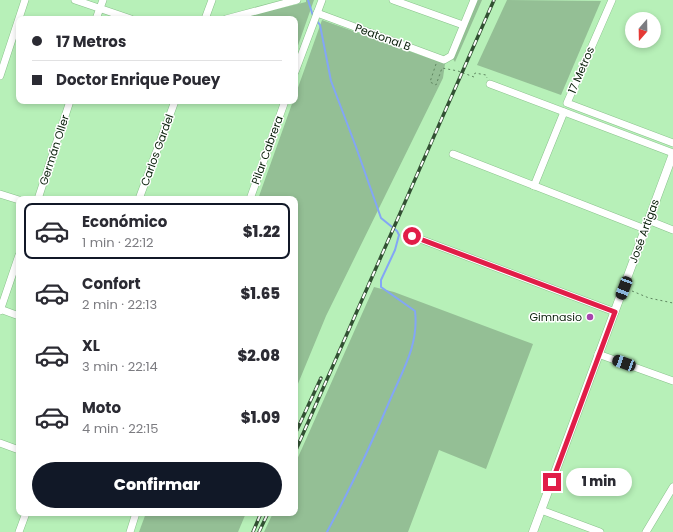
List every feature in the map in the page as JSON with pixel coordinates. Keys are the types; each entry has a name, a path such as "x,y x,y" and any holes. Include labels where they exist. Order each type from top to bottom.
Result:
{"street":[{"path":"20,16 25,0"},
{"path":"75,0 123,16"},
{"path":"97,16 103,0"},
{"path":"206,16 212,0"},
{"path":"237,16 297,0"},
{"path":"298,64 322,0"},
{"path":"393,0 463,24 474,0"},
{"name":"17 Metros","path":"612,0 567,102 673,143"},
{"name":"Peatonal B","path":"317,14 444,60 448,58 463,24"},
{"path":"0,76 16,27"},
{"path":"490,84 673,153"},
{"name":"Germán Oller","path":"39,196 69,104"},
{"name":"Carlos Gardel","path":"140,196 174,104"},
{"name":"Pilar Cabrera","path":"251,196 283,104"},
{"path":"534,186 564,112"},
{"name":"José Artigas","path":"533,532 648,220 670,172 673,153"},
{"path":"453,154 645,229"},
{"path":"0,194 16,199"},
{"path":"648,220 673,230"},
{"path":"412,236 615,312"},
{"path":"16,264 0,310 16,315"},
{"path":"598,354 673,381"},
{"path":"0,443 16,449"},
{"path":"646,532 673,487"},
{"path":"541,510 600,532"},
{"path":"18,532 25,516"},
{"path":"130,532 135,516"}],"path":[{"path":"439,58 430,82 436,85 442,68 448,68 474,77 475,73 486,75 490,84"},
{"path":"624,288 649,298 673,303"}],"green space":[{"path":"306,0 314,0 298,45 298,16 248,16 306,2"},
{"path":"477,0 482,0 455,62 453,59"},
{"path":"507,0 601,1 561,95 477,65"},
{"path":"322,20 445,64 443,78 326,316 298,384 298,196 259,196 292,104 298,104 298,88"},
{"path":"374,287 394,292 533,344 486,469 439,450 408,532 264,532 272,516 298,516 298,457"},
{"path":"145,516 245,516 238,532 139,532"}],"waterway":[{"path":"308,0 313,16"},
{"path":"317,21 320,25 331,81 381,218 397,231 399,235 395,250 381,280 381,287 415,311 416,323 415,335 405,367 360,467 327,532"}],"railway":[{"path":"298,445 494,0"},
{"path":"298,428 321,378"},
{"path":"253,532 260,516"},
{"path":"259,532 267,516"}],"place":[{"name":"Gimnasio","path":"590,317"}],"route":[{"path":"412,236 615,312 598,354 552,482"}]}
